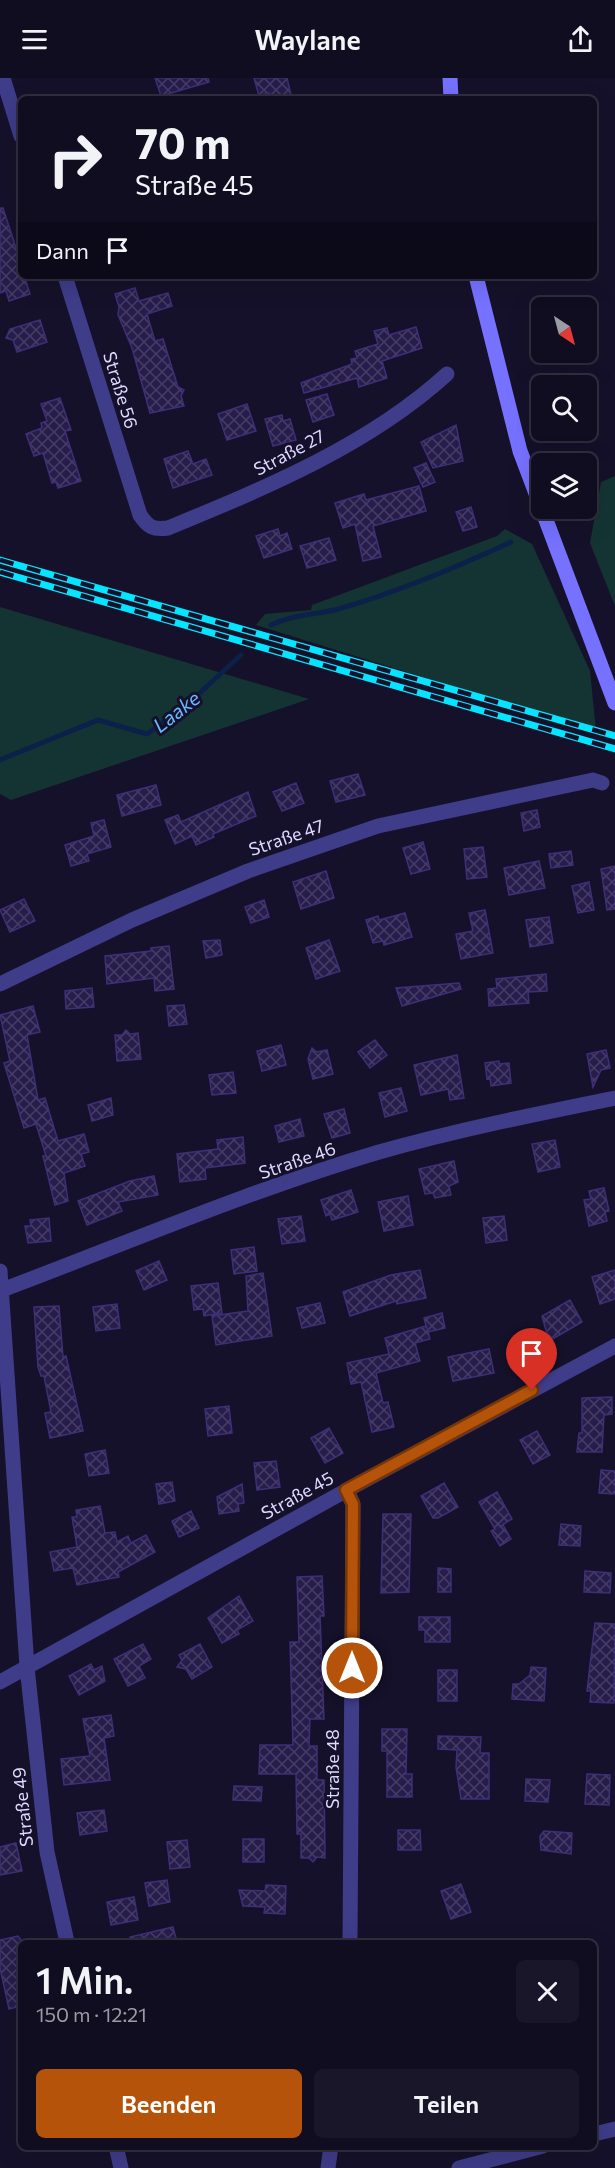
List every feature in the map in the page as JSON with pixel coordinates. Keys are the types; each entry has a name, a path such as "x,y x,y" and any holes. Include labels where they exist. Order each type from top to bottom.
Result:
{"main road":[{"path":"450,78 451,96"},
{"path":"477,279 520,451 613,698"}],"street":[{"path":"3,78 18,126"},
{"name":"Straße 56","path":"66,279 140,515"},
{"name":"Straße 27","path":"140,515 148,526 156,529 168,528 274,484 390,418 427,392 447,374"},
{"name":"Straße 47","path":"0,984 132,920 248,871 378,826 593,780 602,783"},
{"name":"Straße 46","path":"2,1290 263,1192 378,1152 497,1122 615,1098"},
{"name":"Straße 49","path":"0,1271 27,1667 47,1852 67,1940"},
{"name":"Straße 45","path":"0,1682 346,1490 615,1346"},
{"name":"Straße 48","path":"346,1490 353,1504 350,1940"},
{"path":"597,2133 615,2129"},
{"path":"117,2150 121,2168"},
{"path":"328,2168 331,2150"},
{"path":"459,2168 528,2150"}],"green space":[{"path":"615,476 615,606 590,543 594,519 597,519 601,482"},
{"path":"505,529 532,544 590,671 596,731 256,625 265,614 311,610 312,605 497,536"},
{"path":"0,607 309,699 11,800 0,794"}],"building":[{"path":"155,78 208,78 209,82 161,96"},
{"path":"254,78 287,78 291,96 270,96 269,93 259,96"},
{"path":"0,208 3,208 18,254 18,279 25,279 30,294 9,301 6,291 0,293"},
{"path":"135,288 139,301 168,293 172,306 147,314 155,341 163,339 178,387 184,390 181,396 184,406 150,413 132,348 118,315 119,307 115,294"},
{"path":"40,320 47,342 17,352 13,340 6,338 10,329"},
{"path":"416,327 422,348 382,361 387,378 359,387 357,378 304,393 301,383 352,364 351,359 357,358 355,351 378,344 374,331 387,328 389,335"},
{"path":"327,394 334,415 313,422 306,400"},
{"path":"60,398 71,430 65,431 81,481 58,488 56,482 52,483 43,453 34,456 26,434 42,428 41,423 47,421 41,404"},
{"path":"247,404 256,431 227,440 218,414"},
{"path":"282,415 283,421 290,419 296,440 273,446 265,419"},
{"path":"456,425 463,461 433,468 421,442"},
{"path":"188,451 193,464 206,459 212,475 173,488 164,459"},
{"path":"426,463 435,482 423,487 414,468"},
{"path":"419,486 426,511 373,526 381,557 363,561 355,524 343,528 335,503 364,494 366,500"},
{"path":"471,507 477,527 463,531 456,512"},
{"path":"278,529 280,536 287,533 292,549 264,558 256,536"},
{"path":"329,538 336,560 307,568 300,546"},
{"path":"358,774 365,795 336,802 330,781"},
{"path":"296,783 304,803 282,811 273,792"},
{"path":"156,785 161,805 122,816 117,795"},
{"path":"248,792 256,816 213,834 214,837 196,845 192,836 175,844 165,820 178,815 181,822"},
{"path":"537,810 540,827 524,831 521,813"},
{"path":"104,820 111,847 87,854 89,861 71,866 65,845 94,836 91,823"},
{"path":"423,842 430,869 411,874 403,848"},
{"path":"483,847 487,877 467,879 464,849"},
{"path":"571,851 573,865 551,868 549,854"},
{"path":"539,861 545,888 509,895 504,868"},
{"path":"615,866 615,909 607,910 601,869"},
{"path":"326,871 334,898 301,909 293,882"},
{"path":"589,882 594,910 578,913 572,886"},
{"path":"24,899 35,921 10,932 0,910"},
{"path":"264,900 269,917 251,923 245,907"},
{"path":"485,910 493,953 461,959 456,934 473,931 469,913"},
{"path":"405,913 412,937 384,945 383,941 373,943 366,920 378,916 379,920"},
{"path":"549,917 553,943 530,947 526,920"},
{"path":"220,940 222,955 206,958 203,941"},
{"path":"329,940 340,971 316,979 306,948"},
{"path":"169,946 174,989 155,991 154,978 107,984 105,956 151,951 151,948"},
{"path":"546,974 547,991 528,992 529,1003 489,1006 488,989 497,988 496,979"},
{"path":"459,983 461,989 402,1006 396,988"},
{"path":"92,988 94,1007 66,1009 65,991"},
{"path":"184,1005 187,1024 169,1026 167,1006"},
{"path":"33,1006 40,1032 27,1035 38,1100 45,1098 58,1141 84,1134 89,1152 81,1154 85,1166 64,1173 68,1201 55,1205 43,1156 46,1156 36,1124 24,1128 4,1063 10,1061 0,1015"},
{"path":"126,1030 130,1034 138,1033 141,1059 117,1061 115,1035 122,1035"},
{"path":"375,1040 387,1055 370,1068 358,1052"},
{"path":"281,1045 286,1065 262,1071 257,1051"},
{"path":"312,1048 317,1052 327,1050 333,1074 313,1079 308,1059"},
{"path":"606,1050 610,1068 601,1070 593,1087 587,1054"},
{"path":"457,1055 464,1098 450,1100 448,1089 421,1095 414,1065"},
{"path":"499,1061 499,1064 509,1063 511,1083 491,1086 490,1078 487,1079 485,1063"},
{"path":"233,1072 236,1093 212,1095 209,1075"},
{"path":"401,1088 407,1111 385,1117 379,1093"},
{"path":"111,1098 113,1115 92,1121 88,1105"},
{"path":"344,1109 350,1133 332,1138 324,1114"},
{"path":"300,1119 304,1136 279,1142 275,1126"},
{"path":"243,1137 245,1163 205,1168 206,1179 180,1182 177,1154 218,1149 217,1140"},
{"path":"555,1140 560,1167 538,1172 532,1144"},
{"path":"454,1161 458,1182 449,1186 451,1195 435,1198 433,1193 425,1194 419,1169"},
{"path":"154,1176 158,1195 118,1202 122,1211 87,1225 78,1201 130,1181"},
{"path":"604,1188 609,1211 605,1212 607,1221 589,1226 584,1200 591,1199 589,1191"},
{"path":"351,1190 358,1212 332,1220 330,1214 326,1216 321,1200"},
{"path":"408,1196 413,1225 384,1231 378,1202"},
{"path":"301,1216 305,1241 282,1244 278,1219"},
{"path":"504,1216 507,1240 486,1243 483,1218"},
{"path":"49,1218 51,1241 28,1243 25,1226 31,1226 30,1220"},
{"path":"254,1247 257,1271 234,1274 231,1250"},
{"path":"159,1261 167,1280 144,1290 136,1271"},
{"path":"420,1270 426,1298 397,1304 396,1301 350,1316 343,1292 391,1275"},
{"path":"615,1270 615,1299 600,1304 592,1277"},
{"path":"263,1273 272,1336 216,1345 212,1316 248,1311 246,1276"},
{"path":"218,1283 222,1313 204,1316 203,1309 194,1310 191,1286"},
{"path":"570,1300 582,1322 549,1341 542,1316"},
{"path":"320,1303 325,1323 302,1328 297,1308"},
{"path":"117,1304 120,1328 96,1331 93,1307"},
{"path":"59,1306 63,1357 66,1356 83,1431 50,1438 45,1413 51,1412 44,1376 41,1376 38,1367 34,1307"},
{"path":"442,1313 445,1328 428,1332 430,1339 415,1343 420,1361 376,1373 383,1403 388,1402 394,1427 372,1432 361,1382 351,1384 347,1363 389,1354 385,1338 426,1326 427,1329 424,1318"},
{"path":"489,1349 494,1373 453,1381 448,1357"},
{"path":"612,1397 612,1414 604,1415 602,1452 577,1452 579,1433 582,1433 582,1398"},
{"path":"229,1406 232,1433 208,1436 205,1409"},
{"path":"329,1428 343,1453 325,1463 311,1438"},
{"path":"537,1431 550,1455 533,1464 520,1440"},
{"path":"105,1450 109,1473 89,1476 85,1454"},
{"path":"276,1461 280,1487 257,1490 254,1463"},
{"path":"601,1470 615,1471 615,1494 599,1493"},
{"path":"172,1482 175,1501 159,1504 156,1484"},
{"path":"444,1483 458,1507 438,1518 433,1518 421,1496"},
{"path":"242,1484 244,1503 238,1504 239,1511 219,1514 217,1497"},
{"path":"497,1492 512,1519 499,1527 503,1525 511,1539 500,1546 491,1531 495,1529 479,1502"},
{"path":"100,1506 105,1533 115,1532 117,1542 128,1536 131,1543 146,1535 155,1552 118,1572 119,1577 77,1585 73,1568 54,1571 50,1552 77,1547 72,1517 77,1517 76,1510"},
{"path":"191,1511 199,1528 179,1537 172,1521"},
{"path":"383,1514 411,1514 409,1592 381,1593"},
{"path":"561,1524 581,1526 580,1546 559,1545"},
{"path":"438,1568 451,1569 451,1592 438,1592"},
{"path":"585,1571 611,1573 610,1593 584,1592"},
{"path":"322,1576 324,1616 320,1616 324,1719 310,1719 309,1746 317,1746 317,1780 324,1780 325,1858 317,1857 313,1862 309,1858 301,1858 301,1834 297,1834 296,1774 259,1774 260,1745 293,1745 290,1642 299,1642 297,1577"},
{"path":"239,1596 253,1621 237,1630 239,1634 222,1643 208,1618"},
{"path":"419,1617 450,1617 450,1642 425,1642 425,1630 419,1630"},
{"path":"595,1623 615,1624 614,1703 590,1702 591,1691 587,1691"},
{"path":"143,1644 151,1659 139,1666 145,1678 128,1686 114,1659"},
{"path":"200,1644 212,1667 192,1679 186,1669 177,1667 182,1660 179,1655"},
{"path":"91,1664 94,1670 102,1666 105,1681 79,1695 69,1676"},
{"path":"531,1667 546,1668 544,1701 512,1699 513,1684 519,1684 530,1675"},
{"path":"438,1670 457,1670 457,1701 438,1701"},
{"path":"111,1715 114,1736 104,1738 110,1780 64,1785 61,1759 90,1756 83,1719"},
{"path":"382,1729 407,1729 406,1774 412,1774 412,1797 387,1797 387,1751 382,1751"},
{"path":"438,1736 481,1737 480,1753 489,1753 489,1799 461,1799 456,1767 457,1750 438,1749"},
{"path":"587,1774 610,1775 609,1805 585,1804"},
{"path":"526,1779 550,1780 548,1802 525,1801"},
{"path":"234,1786 262,1787 261,1801 233,1800"},
{"path":"104,1810 107,1831 80,1835 77,1813"},
{"path":"398,1830 420,1830 421,1850 398,1850"},
{"path":"544,1831 572,1833 571,1854 541,1850 540,1836"},
{"path":"243,1839 264,1839 264,1862 243,1862"},
{"path":"187,1840 190,1867 170,1869 167,1842"},
{"path":"16,1843 22,1871 0,1875 0,1847"},
{"path":"167,1880 170,1902 149,1906 145,1883"},
{"path":"461,1884 471,1912 451,1919 441,1891"},
{"path":"266,1885 286,1886 285,1914 264,1913 265,1907 243,1906 239,1890 265,1891"},
{"path":"134,1897 138,1920 111,1925 107,1902"},
{"path":"173,1927 176,1940 131,1940 130,1937"},
{"path":"18,1936 21,1940 18,1940 18,2007 9,2009 0,1968 0,1940"}],"waterway":[{"name":"Laake","path":"271,625 288,619 342,608 385,594 511,542"},
{"name":"Laake","path":"0,760 98,720 147,734 181,710 241,655"}],"railway":[{"path":"0,560 615,736"},
{"path":"0,572 615,749"}],"route":[{"path":"352,1668 353,1504 346,1490 532,1390"}]}
